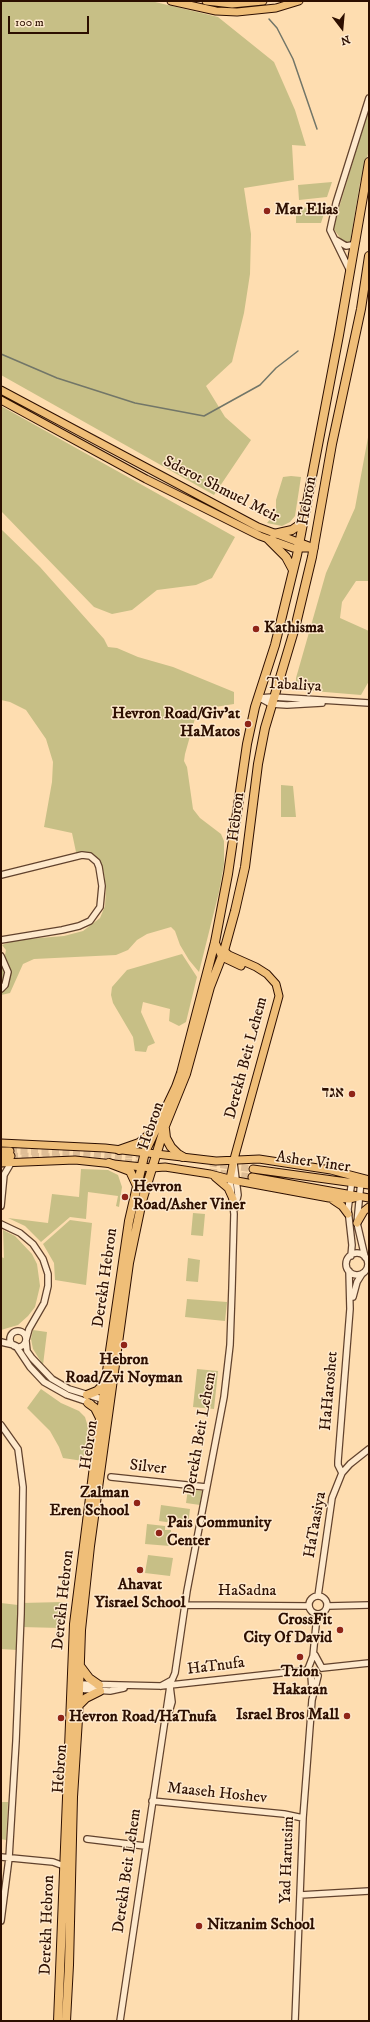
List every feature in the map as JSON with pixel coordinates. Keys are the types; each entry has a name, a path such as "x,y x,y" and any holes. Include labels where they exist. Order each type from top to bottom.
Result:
{"highway":[{"name":"Hebron","path":"298,545 350,274 369,162"},
{"name":"Hebron","path":"137,1186 145,1152 161,1126 186,1074 210,987 223,954 244,867 258,764 272,700 296,624 314,548 333,437 361,309 369,256"},
{"path":"293,571 286,557 271,537 292,530 302,523"},
{"path":"293,571 298,545"},
{"name":"Hebron","path":"66,2021 69,1965 73,1797 80,1665 85,1587 105,1403 139,1209 157,1153 161,1126 181,1073 215,942 228,874 247,744 258,698 275,645 293,571"},
{"path":"119,1150 139,1143 161,1126 171,1147 183,1157"},
{"path":"109,1163 130,1171 137,1186"},
{"name":"Derekh Hebron","path":"58,2021 75,1614 100,1419 105,1403 105,1383 129,1221 137,1186"},
{"path":"100,1419 95,1408 88,1399 105,1383"},
{"path":"79,1705 100,1688 88,1677 80,1665"}],"main road":[{"path":"171,1 209,9 237,12 276,8 300,1"},
{"path":"206,1 232,4 263,1"},
{"name":"Sderot Shmuel Meir","path":"1,390 179,485 271,537"},
{"name":"Sderot Shmuel Meir","path":"1,400 146,479 271,537 314,548"},
{"path":"215,942 223,954"},
{"name":"Derekh Beit Lehem","path":"223,954 237,964 260,970 273,980 278,990 278,1001 234,1159 234,1180"},
{"path":"1,1143 157,1153 216,1161 234,1159 268,1160 330,1170 361,1181 369,1180"},
{"path":"1,1151 11,1157"},
{"path":"1,1157 109,1163 152,1168 165,1167 210,1174 329,1198 369,1198"},
{"path":"1,1163 11,1157"},
{"name":"Asher Viner","path":"253,1169 353,1179"},
{"path":"210,1174 225,1185 233,1199"},
{"name":"Asher Viner","path":"252,1177 350,1197"},
{"name":"Asher Viner","path":"361,1181 369,1185"},
{"path":"329,1198 339,1204 348,1214"},
{"path":"358,1223 360,1217 369,1207"}],"street":[{"path":"350,274 345,258 330,230 336,203 369,98"},
{"path":"332,235 339,243 346,246 352,245 356,240"},
{"name":"Tabaliya","path":"258,698 301,705 342,702 369,704"},
{"path":"1,875 82,855 90,856 99,867 102,896 100,907 96,915 90,921 79,926 1,940"},
{"path":"1,956 8,972 5,985 1,989"},
{"path":"1,1206 4,1175 11,1157"},
{"path":"353,1179 348,1214 352,1245 351,1256 347,1262 349,1271 355,1275 365,1273 368,1264 358,1223 358,1197 361,1181"},
{"name":"Derekh Beit Lehem","path":"161,1686 174,1677 206,1487 224,1397 230,1345 234,1180"},
{"name":"Derekh Beit Lehem","path":"234,1180 238,1195 234,1214"},
{"path":"1,1224 13,1228 27,1238 39,1251 46,1266 48,1282 46,1295 26,1341 22,1346 15,1346 1,1341"},
{"path":"351,1256 360,1254 367,1258"},
{"name":"HaHaroshet","path":"342,1473 338,1465 338,1448 350,1309 349,1271"},
{"name":"HaHaroshet","path":"350,1309 355,1287 365,1273"},
{"path":"1,1341 25,1330 33,1323"},
{"path":"19,1332 24,1334 28,1353 43,1372 64,1387 88,1399"},
{"path":"12,1336 11,1342 30,1368 44,1382 67,1395 105,1403"},
{"path":"1,1425 18,1449 23,1492 21,1614 16,1748 9,1858 1,1921"},
{"name":"HaTaasiya","path":"318,1596 332,1498 342,1473 350,1464 369,1449"},
{"name":"Silver","path":"111,1477 206,1487"},
{"path":"317,1615 311,1611 308,1606 310,1600 318,1596 324,1598 328,1606"},
{"name":"HaSadna","path":"185,1605 308,1606"},
{"path":"328,1606 369,1605"},
{"path":"317,1615 325,1612 328,1606"},
{"path":"317,1615 314,1650 308,1670 311,1675 318,1676 322,1668"},
{"path":"314,1650 318,1663 322,1668"},
{"path":"311,1664 318,1663"},
{"path":"322,1668 369,1663"},
{"name":"HaTnufa","path":"71,1687 113,1690 128,1686 170,1686 308,1670"},
{"name":"Yad Harutsim","path":"295,2021 303,1818 312,1700 311,1675"},
{"name":"Yad Harutsim","path":"312,1700 318,1676"},
{"name":"Derekh Beit Lehem","path":"120,2021 164,1724 172,1702 170,1686"},
{"name":"Maaseh Hoshev","path":"152,1801 303,1818"},
{"path":"87,1839 145,1846"},
{"path":"1,1857 53,1862 64,1866"},
{"path":"300,1895 369,1891"}],"shaded area":[{"path":"1,1 151,1 218,17 274,62 295,110 306,146 292,145 294,180 244,188 251,234 250,274 244,313 232,362 206,386 225,417 251,440 214,495 1,375"},
{"path":"369,108 369,150 360,183 350,243 344,243 333,228"},
{"path":"332,182 327,197 299,200 298,185"},
{"path":"326,207 321,223 296,223 296,208"},
{"path":"1,406 235,537 212,578 196,585 157,590 132,610 112,614 94,607 1,511"},
{"path":"369,432 369,581 356,581 342,602 340,618 369,631 369,681 361,695 301,690 296,687 296,678 326,573 355,508"},
{"path":"283,477 301,477 295,516 290,522 282,526 267,523 276,512 276,500"},
{"path":"1,529 40,567 104,639 108,647 117,648 138,657 173,667 234,692 234,704 209,708 196,715 184,761 187,767 193,809 200,818 221,834 224,841 224,864 219,892 199,972 189,960 180,945 175,931 171,927 147,934 137,940 128,950 116,955 34,959 23,964 10,993 1,995 1,964 4,960 6,950 2,945 16,940 64,936 83,931 100,918 105,906 106,890 104,873 98,859 90,852 76,852 72,833 44,827 52,782 53,762 46,739 26,710 10,702 1,700"},
{"path":"281,785 293,786 296,817 281,817"},
{"path":"182,954 197,977 186,1022 179,1026 169,1021 170,1009 143,1002 141,1012 155,1043 148,1046 146,1052 135,1051 133,1037 113,1003 111,995 112,987 127,970"},
{"path":"81,1169 108,1170 118,1175 122,1187 119,1207 116,1206 118,1196 88,1192 86,1219 70,1217 41,1242 25,1226 8,1218 48,1223 52,1194 79,1197"},
{"path":"193,1213 205,1214 203,1236 191,1235"},
{"path":"70,1220 92,1223 86,1285 55,1280 54,1263 43,1244"},
{"path":"3,1230 15,1236 32,1254 37,1264 40,1286 35,1307 28,1316 18,1325 1,1330 1,1257 4,1258"},
{"path":"188,1258 200,1260 198,1282 186,1281"},
{"path":"187,1299 227,1302 225,1321 185,1317"},
{"path":"33,1330 47,1332 43,1365 33,1349 31,1339"},
{"path":"197,1369 218,1371 214,1409 193,1407"},
{"path":"41,1389 61,1403 79,1411 85,1417 88,1427 83,1461 63,1458 50,1431 27,1408"},
{"path":"188,1489 202,1491 200,1505 186,1503"},
{"path":"161,1505 190,1509 188,1525 159,1521"},
{"name":"Pais Community Center","path":"147,1524 165,1526 165,1530 171,1530 170,1546 145,1544"},
{"path":"148,1555 173,1558 170,1576 145,1573"},
{"path":"63,1602 60,1628 21,1627 21,1603"},
{"path":"1,1603 18,1605 17,1650 1,1649"},
{"path":"1,1802 8,1802 6,1840 1,1839"}],"waterway":[{"path":"269,19 277,28 293,59 317,129"},
{"path":"1,354 57,378 135,403 204,416 260,385 276,368 298,351"}],"tunnel":[{"path":"10,1151 140,1155"},
{"path":"11,1156 67,1157"},
{"path":"83,1158 158,1165"},
{"path":"210,1163 253,1169"},
{"path":"210,1172 252,1177"}],"place":[{"name":"Mar Elias","path":"267,211"},
{"name":"Kathisma","path":"256,629"},
{"name":"Hevron Road/Giv'at HaMatos","path":"248,724"},
{"name":"אגד","path":"352,1094"},
{"name":"Hevron Road/Asher Viner","path":"125,1197"},
{"name":"Hebron Road/Zvi Noyman","path":"124,1345"},
{"name":"Zalman Eren School","path":"137,1503"},
{"name":"Pais Community Center","path":"159,1533"},
{"name":"Ahavat Yisrael School","path":"140,1570"},
{"name":"CrossFit City Of David","path":"340,1630"},
{"name":"Tzion Hakatan","path":"300,1657"},
{"name":"Israel Bros Mall","path":"347,1716"},
{"name":"Hevron Road/HaTnufa","path":"61,1718"},
{"name":"Nitzanim School","path":"199,1926"}]}
